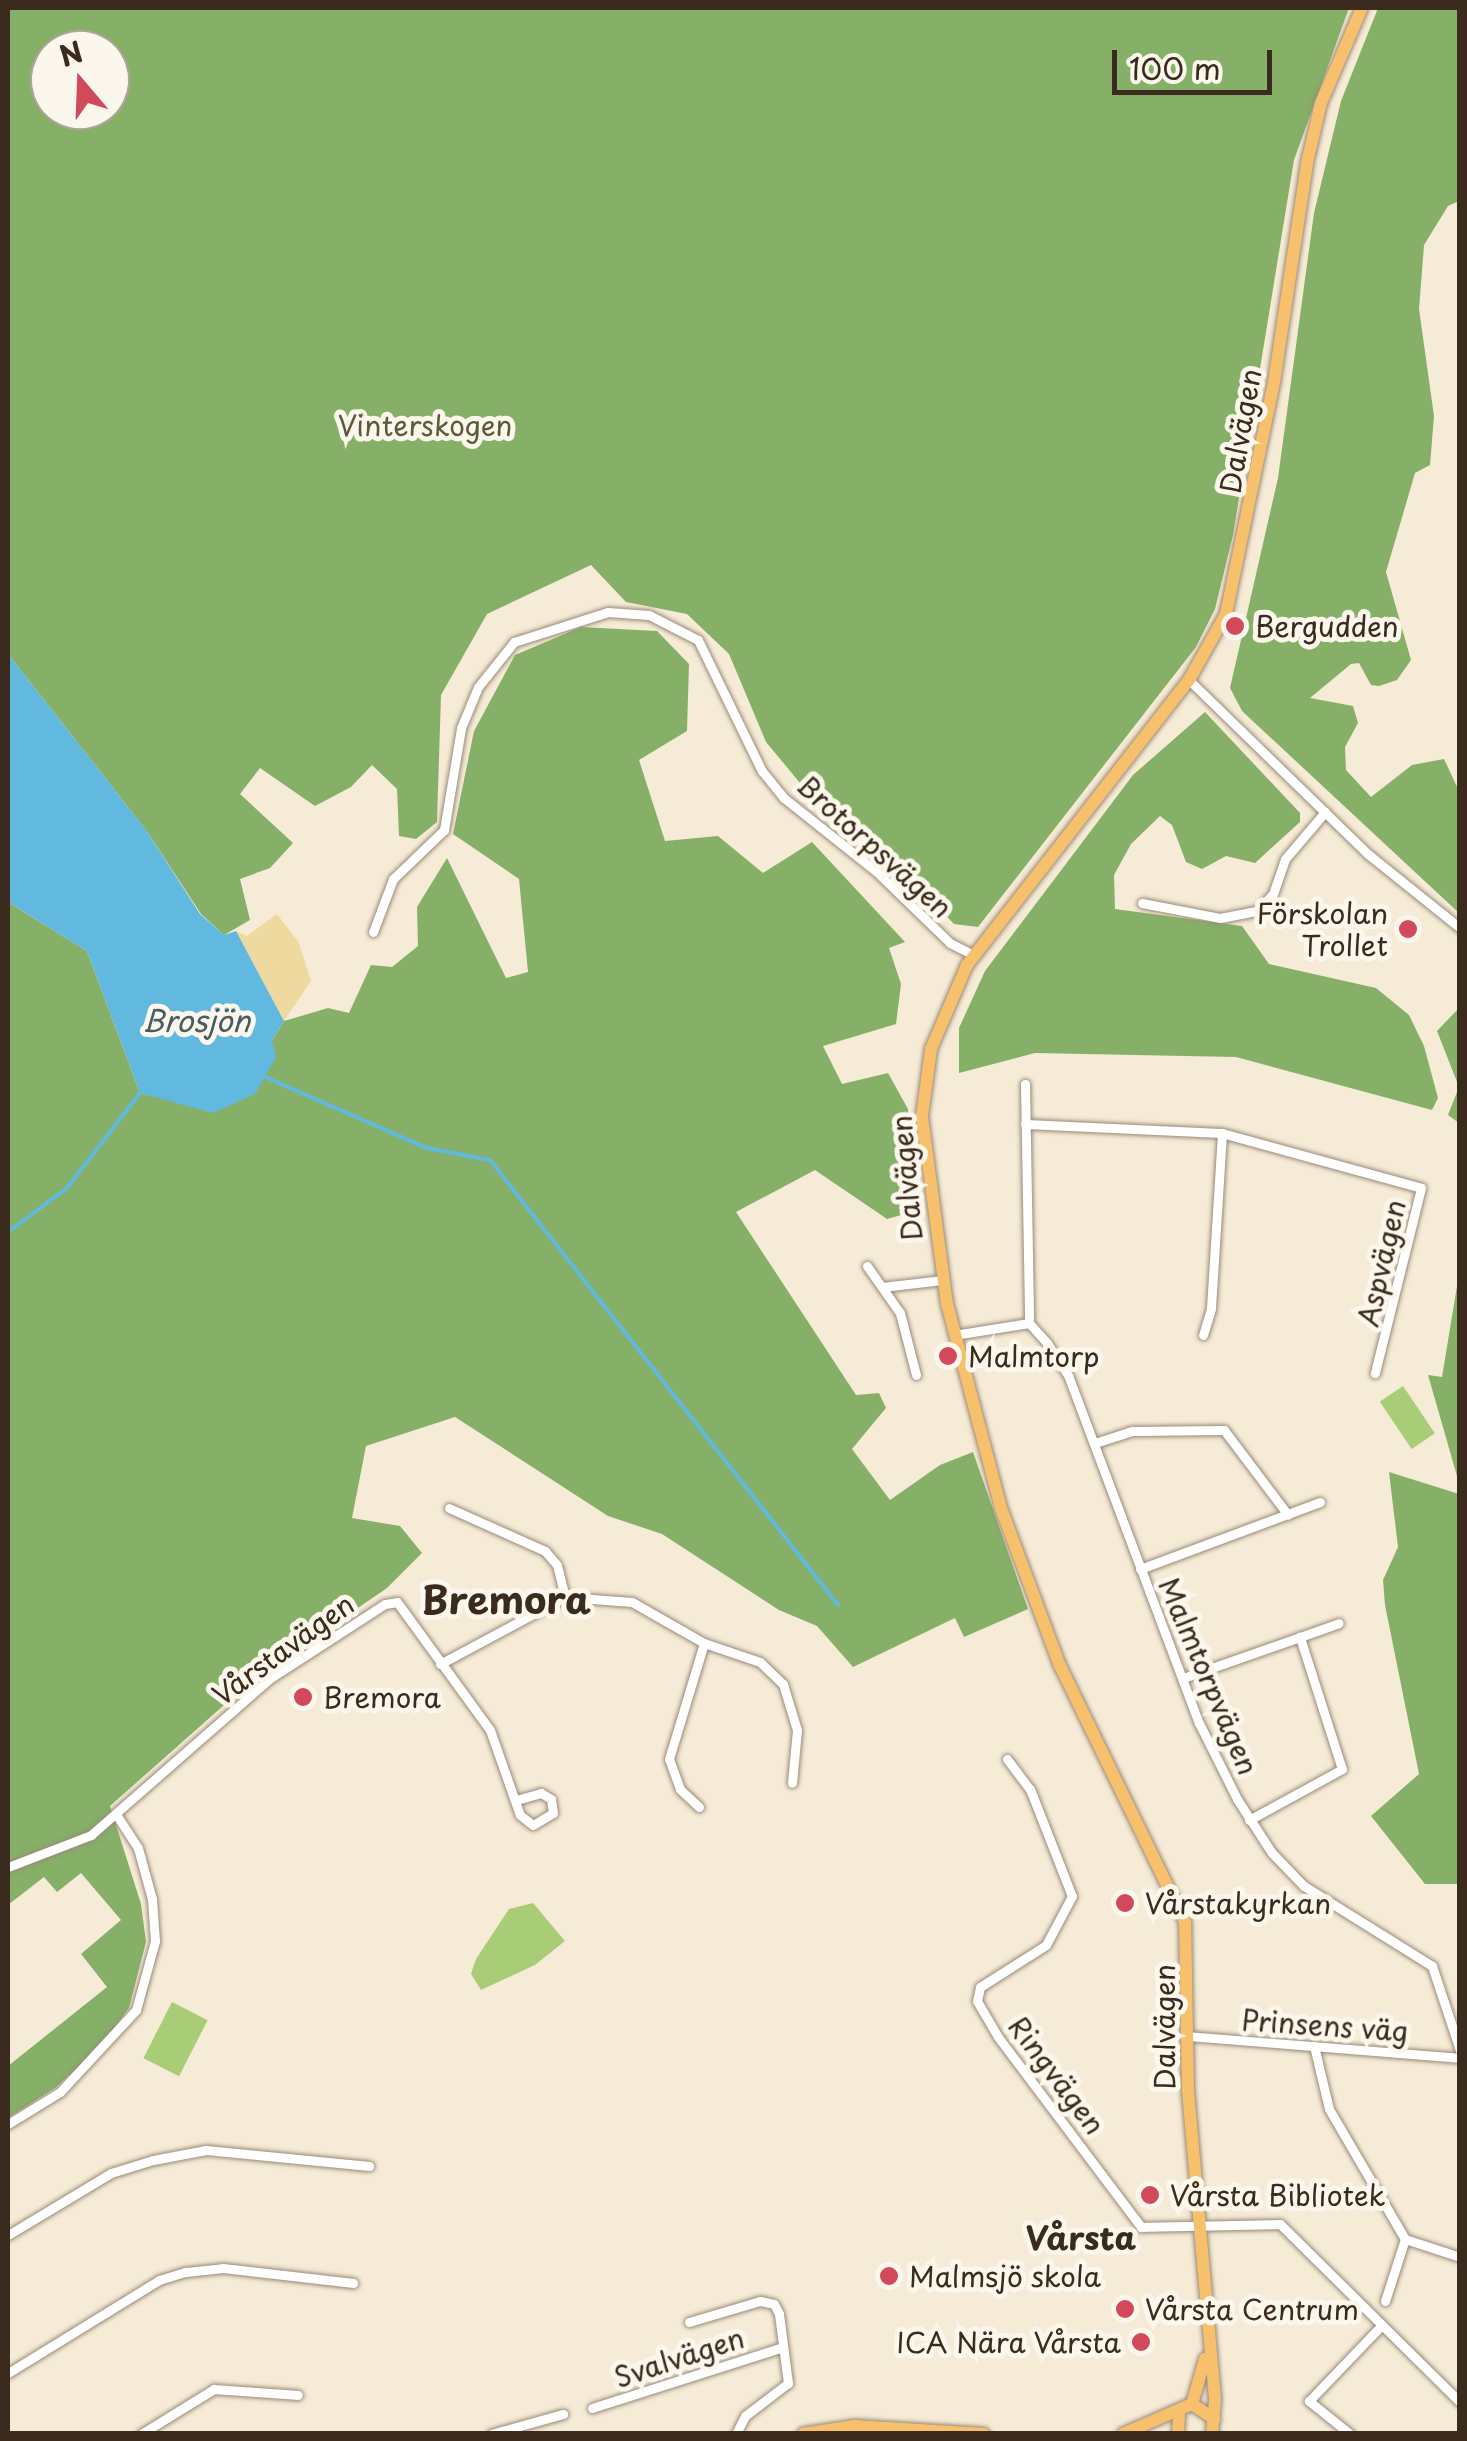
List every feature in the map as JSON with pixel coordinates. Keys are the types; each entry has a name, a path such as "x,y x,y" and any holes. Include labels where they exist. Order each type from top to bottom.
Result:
{"main road":[{"name":"Dalvägen","path":"1215,2428 1187,2036 1191,1975 1180,1900 1046,1634 1001,1508 942,1280 923,1142 924,1092 938,1028 975,956 1189,680 1226,614 1246,537 1307,163 1321,103 1362,8"},
{"name":"Dalvägen","path":"1192,2404 1207,2347"},
{"path":"1123,2434 1179,2413 1192,2404 1204,2406 1215,2428"},
{"path":"1178,2434 1179,2413"},
{"path":"803,2434 854,2426 984,2434"}],"street":[{"name":"Brotorpsvägen","path":"373,932 393,879 444,830 462,728 478,687 514,642 608,612 649,614 698,640 762,771 784,798 877,872 950,943 975,956"},
{"path":"1189,680 1422,904 1460,928"},
{"path":"1142,902 1220,918 1258,912 1273,894 1285,859 1325,812"},
{"path":"954,1335 1029,1323 1026,1084"},
{"name":"Aspvägen","path":"1026,1124 1222,1133 1421,1188 1375,1372"},
{"path":"1202,1334 1211,1308 1222,1133"},
{"path":"867,1266 900,1313 916,1375"},
{"path":"882,1287 942,1280"},
{"name":"Malmtorpvägen","path":"1029,1323 1068,1375 1183,1678 1249,1820 1304,1886 1432,1966 1460,2050"},
{"path":"1095,1443 1134,1431 1224,1430 1288,1514"},
{"path":"1140,1569 1320,1502"},
{"path":"449,1508 545,1551 557,1565 565,1597"},
{"path":"440,1664 565,1597 632,1602 704,1643 760,1662 783,1684 797,1730 792,1783"},
{"name":"Vårstavägen","path":"8,1866 68,1847 117,1816 269,1680 386,1604 396,1602 490,1730 516,1800"},
{"path":"1183,1678 1339,1623"},
{"path":"1249,1820 1337,1774 1344,1763 1300,1638"},
{"path":"699,1807 680,1789 669,1759 704,1643"},
{"name":"Ringvägen","path":"1008,1759 1033,1794 1072,1896 1046,1946 989,1978 977,2001 1140,2227 1198,2223"},
{"path":"8,2124 60,2092 136,2010 155,1941 152,1899 138,1848 117,1816"},
{"name":"Prinsens väg","path":"1187,2036 1460,2058"},
{"path":"1314,2046 1329,2109 1405,2239 1460,2257"},
{"path":"8,2235 111,2173 153,2160 206,2150 369,2166"},
{"path":"1198,2223 1280,2224 1460,2402"},
{"path":"1384,2301 1405,2239"},
{"path":"8,2373 159,2280 186,2272 223,2268 353,2284"},
{"path":"689,2322 760,2301 774,2304 788,2383 746,2416 736,2434"},
{"path":"1350,2434 1309,2402 1380,2327"},
{"name":"Svalvägen","path":"592,2408 780,2348"},
{"path":"141,2434 214,2389 298,2395"},
{"path":"492,2434 564,2414"}],"green space":[{"name":"Vinterskogen","path":"8,8 1349,8 1294,160 1233,535 1215,609 1196,647 978,927 954,924 865,831 810,795 766,742 729,654 687,614 626,602 591,565 487,614 441,695 437,822 416,839 399,836 397,789 372,765 351,787 315,806 260,768 240,794 293,843 270,868 240,879 250,920 224,935 201,914 146,830 8,654"},
{"path":"1378,8 1459,8 1459,201 1448,206 1424,245 1419,309 1434,416 1430,465 1415,473 1386,572 1411,660 1397,680 1379,686 1371,685 1359,663 1351,664 1310,698 1353,706 1358,723 1345,747 1346,770 1371,797 1412,765 1444,759 1459,791 1459,913 1242,711 1230,688 1278,478 1314,213 1341,101"},
{"path":"581,627 657,631 689,664 687,731 639,760 665,841 718,836 763,873 812,842 905,942 889,948 901,984 896,1024 823,1046 842,1084 888,1073 908,1109 912,1212 887,1219 815,1170 736,1212 856,1395 879,1393 886,1408 852,1449 890,1500 940,1465 973,1452 1028,1609 964,1637 955,1618 853,1667 817,1626 779,1610 662,1534 608,1516 455,1417 366,1446 352,1518 400,1526 422,1553 387,1588 250,1682 110,1806 141,1904 146,1942 129,2008 98,2049 55,2088 8,2118 8,2066 107,1987 81,1954 121,1920 81,1873 57,1892 44,1877 8,1905 8,902 87,951 140,1093 175,1101 272,1040 284,1021 328,1008 349,1013 371,965 392,967 418,946 417,907 447,858 506,978 528,972 519,879 453,834 474,731 515,655"},
{"path":"1205,712 1300,813 1300,822 1255,863 1226,856 1202,869 1186,862 1172,825 1160,816 1131,844 1114,875 1115,909 1242,926 1269,964 1376,988 1409,1015 1424,1046 1438,1098 1432,1110 1236,1057 1035,1053 959,1073 959,1028 985,971 1133,775"},
{"path":"1459,1008 1459,1087 1437,1031"},
{"path":"1459,1087 1459,1123 1448,1115"},
{"path":"1459,1274 1459,1483 1428,1375 1442,1377"},
{"path":"1403,1386 1435,1433 1412,1449 1380,1402"},
{"path":"1389,1472 1459,1494 1459,1884 1425,1884 1371,1816 1419,1774 1385,1605 1383,1580 1398,1547"},
{"path":"533,1903 565,1941 535,1965 481,1990 471,1974 476,1959 509,1909"},
{"path":"172,2002 208,2020 179,2076 143,2058"}],"sand":[{"path":"277,914 299,943 311,981 284,1021 236,931 247,936"}],"water":[{"name":"Brosjön","path":"8,654 146,830 200,914 224,935 236,931 284,1021 272,1040 276,1057 255,1094 213,1113 140,1093 87,951 8,902"}],"waterway":[{"path":"265,1077 427,1148 490,1160 838,1605"},
{"path":"8,1232 67,1188 140,1093"}],"place":[{"name":"Bergudden","path":"1235,626"},
{"name":"Förskolan Trollet","path":"1408,929"},
{"name":"Malmtorp","path":"948,1356"},
{"name":"Bremora","path":"303,1697"},
{"name":"Vårstakyrkan","path":"1125,1903"},
{"name":"Vårsta Bibliotek","path":"1150,2195"},
{"name":"Malmsjö skola","path":"889,2276"},
{"name":"Vårsta Centrum","path":"1125,2309"},
{"name":"ICA Nära Vårsta","path":"1141,2342"}],"district":[{"name":"Bremora","path":"506,1599"},
{"name":"Vårsta","path":"1081,2237"}]}
